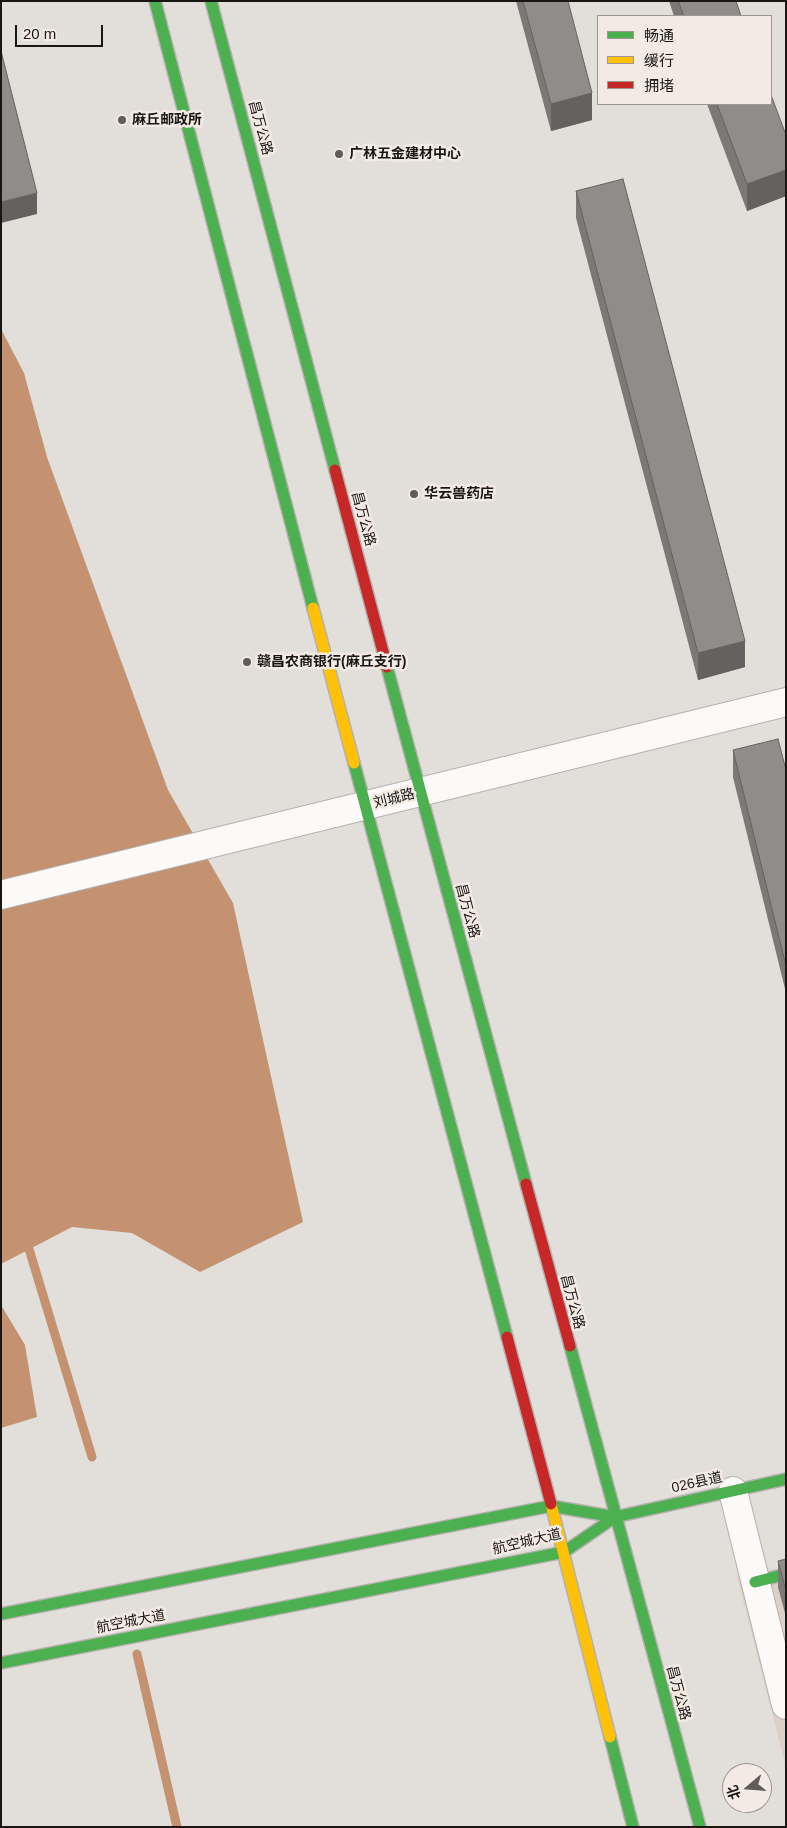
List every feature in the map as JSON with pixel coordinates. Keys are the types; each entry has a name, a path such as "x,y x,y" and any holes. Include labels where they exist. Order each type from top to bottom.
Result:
{"main road":[{"path":"155,1 365,806 564,1552 634,1827"},
{"name":"昌万公路","path":"212,1 420,792 700,1827"},
{"name":"026县道","path":"615,1517 786,1479"},
{"name":"航空城大道","path":"1,1614 551,1506 615,1517"},
{"name":"航空城大道","path":"1,1663 564,1552 615,1517"},
{"path":"755,1582 786,1574"}],"street":[{"name":"刘城路","path":"1,895 786,702"},
{"path":"733,1491 786,1705"}],"shaded area":[{"path":"1,329 24,373 47,457 168,790 233,903 303,1222 200,1272 132,1233 72,1227 1,1264"},
{"path":"1,1305 25,1345 37,1417 1,1428"},
{"path":"786,1567 786,1767 737,1577"}],"building":[{"path":"523,1 568,1 592,93 551,104"},
{"path":"678,1 736,1 741,15 684,15"},
{"path":"1,51 37,193 1,202"},
{"path":"772,98 786,135 786,170 747,184 717,105 772,105"},
{"path":"623,179 745,641 698,653 576,191"},
{"path":"778,739 786,770 786,966 733,750"},
{"path":"786,1559 786,1591 778,1561"}],"waterway":[{"path":"26,1239 92,1457"},
{"path":"137,1654 177,1827"}],"traffic: fast":[{"path":"155,1 313,608"},
{"path":"211,1 335,470"},
{"path":"387,667 526,1184"},
{"path":"354,763 507,1337"},
{"path":"570,1346 700,1827"},
{"path":"615,1517 786,1479"},
{"path":"1,1614 551,1506 615,1517"},
{"path":"1,1663 564,1552 615,1517"},
{"path":"755,1582 786,1574"},
{"path":"610,1737 633,1827"}],"traffic: slow":[{"path":"313,608 354,763"},
{"path":"551,1504 610,1737"}],"traffic: jam":[{"path":"335,470 387,667"},
{"path":"526,1184 570,1346"},
{"path":"507,1337 551,1504"}],"place":[{"name":"麻丘邮政所","path":"122,120"},
{"name":"广林五金建材中心","path":"339,154"},
{"name":"华云兽药店","path":"414,494"},
{"name":"赣昌农商银行(麻丘支行)","path":"247,662"}]}
